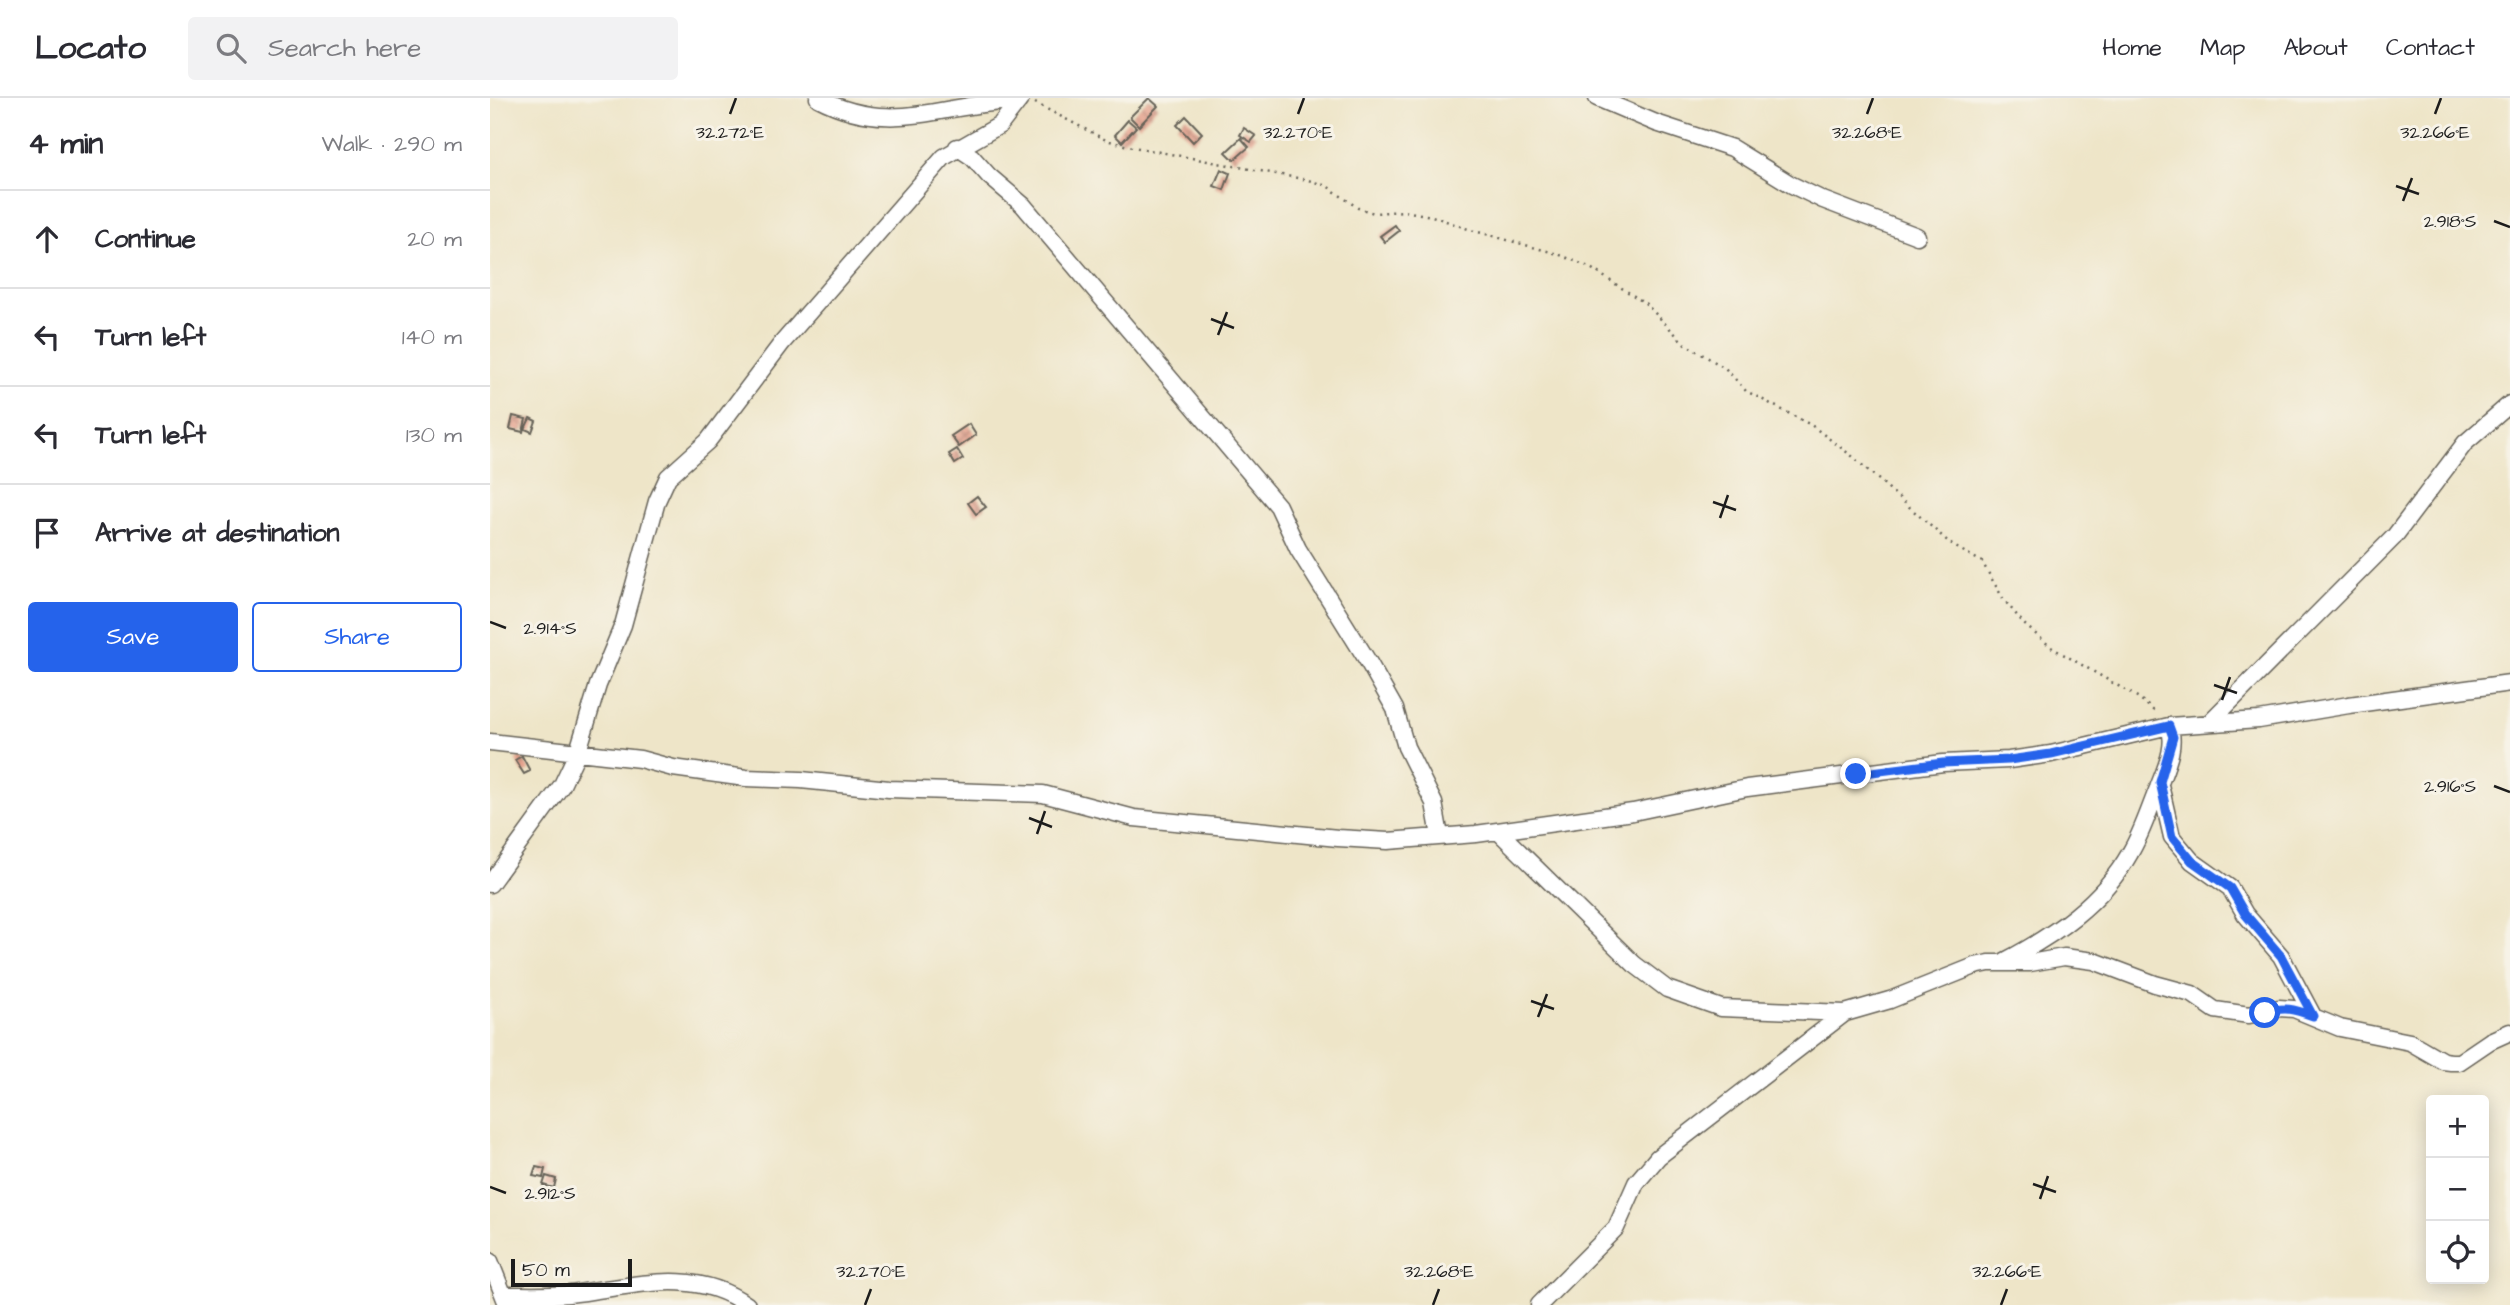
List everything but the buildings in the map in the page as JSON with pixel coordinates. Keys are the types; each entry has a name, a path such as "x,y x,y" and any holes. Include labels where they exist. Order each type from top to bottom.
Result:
{"street":[{"path":"818,98 842,109 872,117 918,116 1022,99"},
{"path":"1597,98 1656,123 1732,148 1792,185 1823,200 1917,236"},
{"path":"490,884 562,785 578,751 598,685 623,625 657,501 668,477 708,441 782,343 944,157 957,147 1000,125 1022,99"},
{"path":"957,147 972,157 989,176 1023,205 1278,506 1298,549 1395,709 1406,747 1434,803 1440,836"},
{"path":"2209,723 2394,537 2465,443 2510,404"},
{"path":"490,742 640,759 673,768 746,778 801,780 889,789 1043,794 1134,818 1388,841 1498,831 1633,812 1747,788 1930,764 2009,760 2051,754 2164,727 2259,720 2510,683"},
{"path":"2003,962 2044,939 2094,902 2112,882 2130,853 2160,782 2173,737 2164,727"},
{"path":"2160,782 2172,837 2192,861 2230,888 2245,914 2281,956 2313,1016"},
{"path":"1498,831 1634,964 1667,989 1721,1008 1844,1013 1890,999 1975,966 2003,962 2030,963 2064,957 2082,958 2155,984 2192,993 2215,1010 2249,1015 2288,1007 2340,1028 2410,1042 2431,1055 2451,1062 2459,1062 2490,1041 2510,1032"},
{"path":"1539,1305 1616,1228 1636,1183 1658,1157 1844,1013"},
{"path":"490,1261 505,1300 674,1281 711,1286 732,1294 747,1305"}],"path":[{"path":"1022,99 1106,140 1308,180 1327,186 1358,208 1374,213 1404,211 1432,216 1471,230 1558,254 1589,267 1645,303 1685,344 1725,368 1746,391 1811,425 1852,456 1952,545 1982,562 2004,600 2025,625 2068,657 2139,698 2154,711 2164,727"}],"route":[{"path":"1856,774 2051,754 2169,726 2173,737 2171,750 2160,782 2172,837 2192,861 2230,888 2245,914 2281,956 2313,1016 2288,1007 2265,1013"}]}
